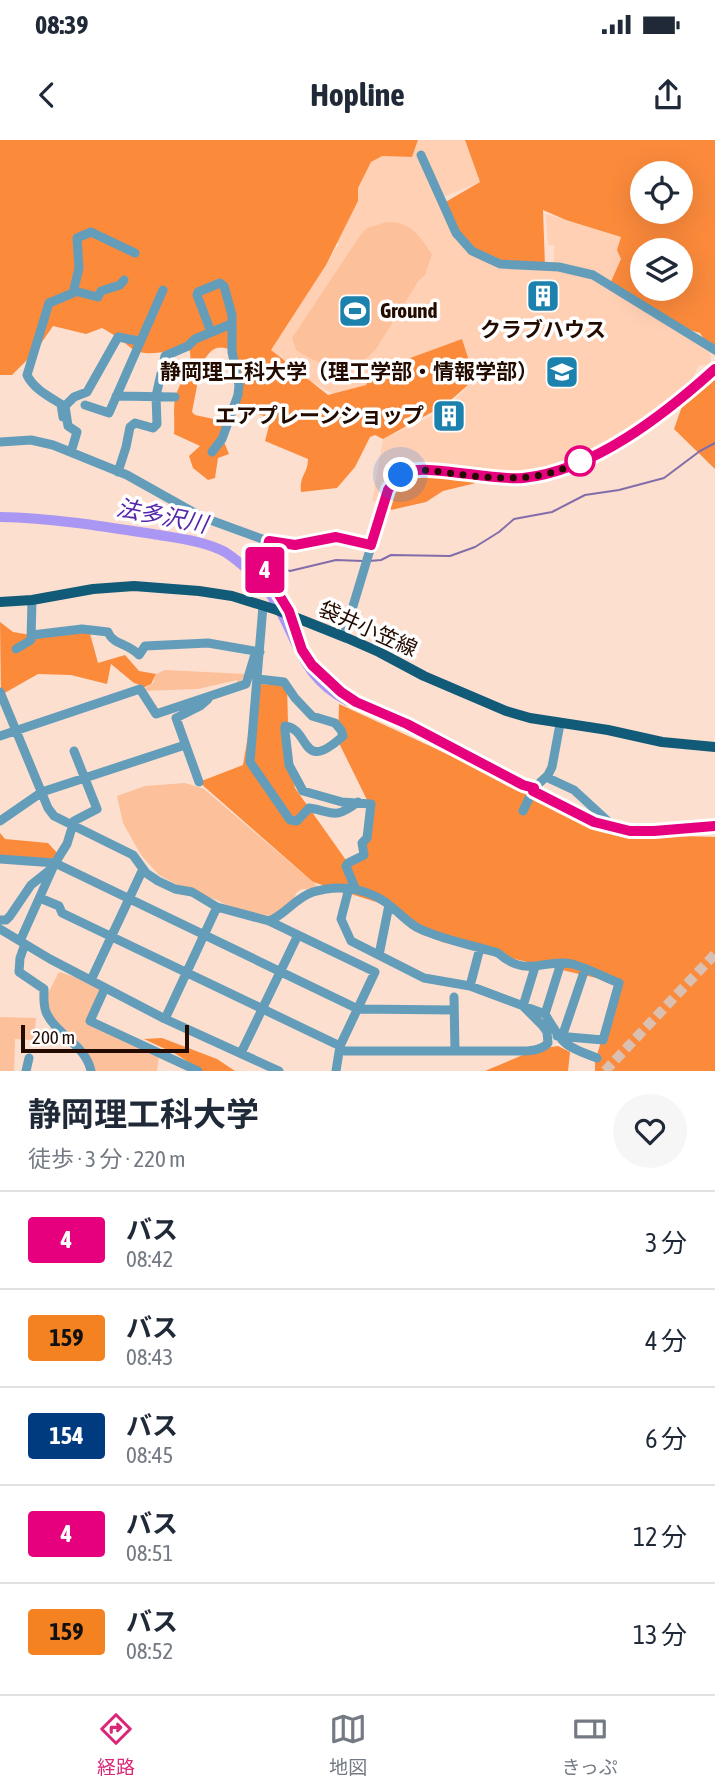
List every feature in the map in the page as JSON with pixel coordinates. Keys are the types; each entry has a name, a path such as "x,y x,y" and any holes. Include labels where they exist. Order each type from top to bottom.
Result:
{"main road":[{"name":"袋井小笠線","path":"0,602 134,586 232,596 344,636 424,676 506,711 560,724 608,730 662,742 715,747"}],"street":[{"path":"421,156 456,233 472,251 500,264 559,267 593,275 715,350"},
{"path":"66,417 63,417 61,404 30,382 26,375 49,303 69,296 74,291 79,268 79,235 91,232 135,253"},
{"path":"74,291 97,297 101,290 120,285 124,280"},
{"path":"211,332 197,295 198,292 222,283 232,315 232,352 239,378 238,395 222,439 212,452"},
{"path":"85,405 109,413 163,290"},
{"path":"118,472 130,427 135,423 153,428 157,424 156,396 165,356 231,324"},
{"path":"71,452 77,432 68,426 65,406 74,397 87,392 118,337 139,341"},
{"path":"344,636 388,490 392,482 404,473 419,470 509,479 535,477 557,471 638,432 715,369"},
{"path":"116,396 175,397"},
{"path":"0,442 30,440 53,445 118,472 190,511 269,541 295,545 336,537 371,545"},
{"path":"269,541 265,572 290,616 302,650 312,665 356,702 407,724 591,821 639,832 715,826"},
{"path":"16,649 31,640 32,600"},
{"path":"263,606 250,762 290,820 297,821 309,808 325,813 338,813 358,802"},
{"path":"32,635 82,629 108,632 112,639 133,648 139,655 145,646 208,643 258,652"},
{"path":"0,736 140,689 156,714 246,684 258,652"},
{"path":"258,679 284,682 312,716 327,719 341,730 343,736 331,747 317,752 312,751 292,728 285,726 289,765 303,791 342,802 371,804 367,838 362,843 364,855 346,866 352,888 341,919 351,941 424,978 470,986 545,1014 572,1050 597,1058"},
{"path":"0,692 54,816 133,855 143,869 158,881 192,892 217,907 269,921 375,972 342,1049 336,1071"},
{"path":"200,782 176,718 208,701 210,696"},
{"path":"523,811 533,790 547,777 552,767 560,724"},
{"path":"0,821 42,792 185,745"},
{"path":"74,751 97,808 74,821 67,844 54,865 22,942 19,972 44,989 44,1008 50,1020 75,1044 91,1071"},
{"path":"547,777 574,790 615,827"},
{"path":"591,821 592,808"},
{"path":"0,859 54,865 358,1009 454,1010"},
{"path":"0,920 6,920 10,916 31,885 54,865"},
{"path":"91,980 143,869"},
{"path":"269,921 279,917 303,896 322,890 352,888 389,905 420,930 498,953 507,961 535,967 561,962 619,983 603,1040 559,1036"},
{"path":"40,898 59,906 62,913 342,1049 455,1051 534,1050 545,1047 548,1042 547,1032 523,1006"},
{"path":"379,955 389,905"},
{"path":"165,1019 217,907"},
{"path":"0,929 165,1019 279,1071"},
{"path":"241,1053 298,935"},
{"path":"470,986 480,948"},
{"path":"545,1014 561,962"},
{"path":"523,1006 535,967"},
{"path":"559,1036 585,969"},
{"path":"105,988 90,1021 198,1071"},
{"path":"454,997 455,1051"},
{"path":"26,1071 29,1058"}],"shaded area":[{"path":"0,140 418,140 412,157 382,156 371,162 358,188 358,201 326,265 271,350 328,395 366,385 372,372 462,339 475,379 445,405 383,439 375,435 370,437 355,467 337,488 301,492 308,459 265,441 271,418 234,407 239,385 232,350 214,349 195,373 197,386 192,412 223,421 227,427 224,442 229,454 218,458 215,478 208,480 193,468 189,456 200,446 174,434 175,399 189,367 188,346 159,353 144,353 131,348 102,328 86,334 53,326 35,352 12,375 0,375"},
{"path":"418,140 465,140 480,182 436,200 455,239 467,252 498,268 554,270 554,245 548,245 546,214 621,237 621,259 611,290 710,352 711,364 698,366 691,383 652,415 617,437 555,466 519,473 419,463 401,468 393,474 379,500 372,502 383,439 446,409 475,379 462,339 368,374 366,385 333,394 272,359 271,350 339,244 310,225 296,187 382,156 412,157"},
{"path":"465,140 715,140 715,356 700,333 679,327 637,301 693,301 693,238 630,238 630,296 610,284 621,259 617,250 621,237 543,210 545,266 500,264 466,245 442,204 480,182"},
{"name":"Ground","path":"387,222 408,227 432,254 425,275 419,280 376,349 367,358 348,366 327,365 296,350 292,338 361,234 367,228"},
{"path":"715,365 715,469 674,429 686,395"},
{"path":"411,475 484,481 443,491 426,502 391,510 395,489"},
{"path":"0,622 13,632 31,635 89,630 98,663 125,655 139,671 156,674 151,684 141,689 140,685 111,664 107,684 71,675 38,674 1,695"},
{"path":"165,670 245,674 238,687 237,680 198,689 141,691 153,683 156,674"},
{"path":"257,684 287,685 289,762 295,788 348,863 364,855 371,808 338,741 339,704 594,822 645,835 715,837 715,1071 595,1071 595,1062 618,983 442,942 392,907 313,882 199,782 243,765"},
{"path":"185,783 204,789 322,890 302,889 297,892 290,906 264,920 242,914 217,900 188,891 159,875 141,855 123,823 117,796 145,786"},
{"path":"0,833 5,839 48,843 60,856 41,861 0,859"},
{"path":"59,972 101,985 91,1017 159,1055 157,1071 90,1071 90,1066 50,1020 44,1001"},
{"path":"0,1017 36,1018 34,1040 15,1039 14,1071 0,1071"},
{"path":"162,1038 217,1059 235,1071 202,1071 176,1054 144,1039"},
{"path":"558,1046 570,1052 568,1071 485,1071 537,1049"}],"waterway":[{"path":"369,561 381,560 391,555 450,556 475,547 514,519 552,512 585,495 619,490 664,478 715,443"},
{"name":"法多沢川","path":"0,517 134,531 199,543 225,552 252,574 270,594 303,657 320,681 348,701"},
{"path":"270,568 278,567 290,571 336,560 363,561"},
{"path":"242,566 261,568"}],"tunnel":[{"path":"605,1071 715,954"}],"bus line":[{"name":"4","path":"715,369 638,432 576,463 535,477 521,478 419,470 404,473 392,482 388,490 371,545 336,537 295,545 269,541 264,565 265,572 289,611 294,632 312,665 356,702 407,724 523,785 534,788 533,791 594,822 639,832 715,826"}],"place":[{"name":"クラブハウス","path":"543,296"},
{"name":"Ground","path":"355,311"},
{"name":"静岡理工科大学（理工学部・情報学部）","path":"562,372"},
{"name":"エアプレーンショップ","path":"449,416"}],"route":[{"path":"401,475 419,470 495,478 535,477 580,461"}]}
